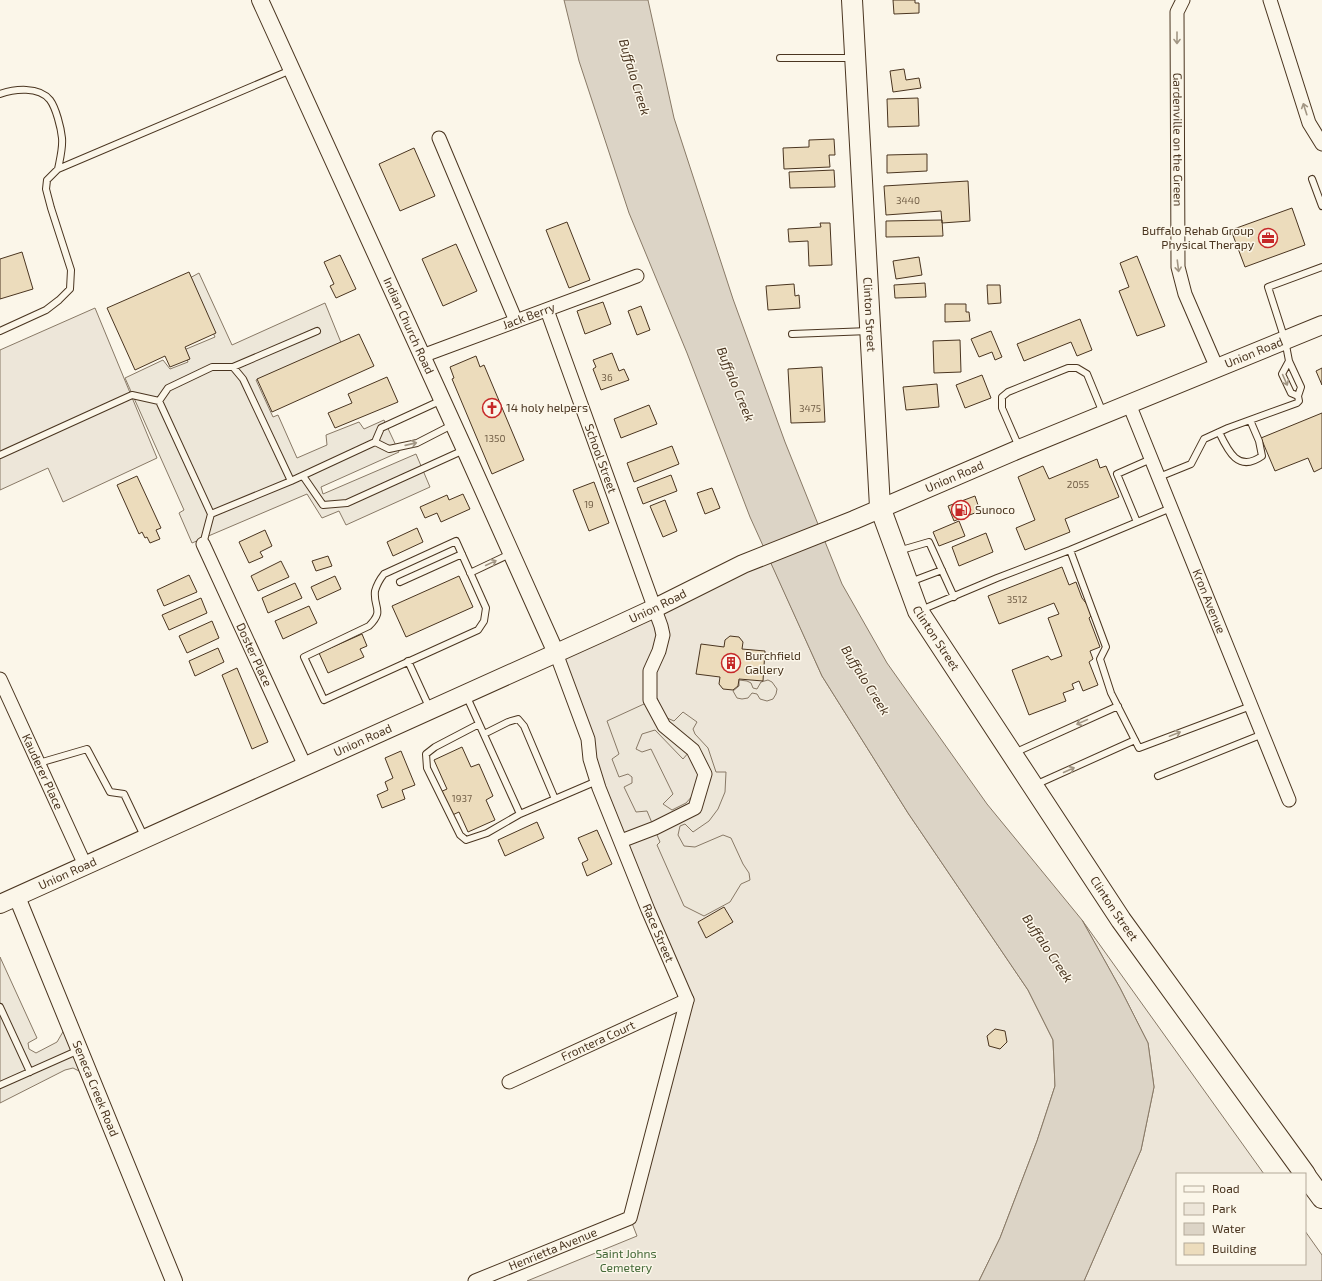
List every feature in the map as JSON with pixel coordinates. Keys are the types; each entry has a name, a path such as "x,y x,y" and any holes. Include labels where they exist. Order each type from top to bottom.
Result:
{"main road":[{"name":"Clinton Street","path":"852,0 880,507 918,611 1121,920 1304,1173"},
{"name":"Union Road","path":"0,904 655,608 743,564 854,520 880,507 1019,449 1322,325"},
{"name":"Clinton Street","path":"1306,1175 1322,1198"}],"street":[{"name":"Indian Church Road","path":"260,0 556,652"},
{"name":"Gardenville on the Green","path":"1183,0 1177,12 1178,267 1185,294 1218,368"},
{"path":"1270,0 1309,123 1322,144"},
{"path":"439,138 516,321"},
{"name":"Jack Berry","path":"422,356 637,276"},
{"name":"School Street","path":"547,310 662,626 663,635 659,651 650,671 650,700 664,726 693,750 705,774 695,808 655,828 621,841"},
{"name":"Kron Avenue","path":"1129,404 1289,800"},
{"name":"Doster Place","path":"203,544 305,766"},
{"name":"Race Street","path":"556,652 588,739 590,759 597,781 648,910 687,1000"},
{"name":"Kauderer Place","path":"0,679 85,865"},
{"name":"Seneca Creek Road","path":"17,897 174,1281"},
{"name":"Frontera Court","path":"509,1082 687,1000"},
{"name":"Henrietta Avenue","path":"476,1281 630,1218 687,1000"}],"lane":[{"path":"780,58 855,58"},
{"path":"0,331 46,310 70,289 71,270 46,189 47,180 58,169 292,70"},
{"path":"0,94 25,90 40,93 49,100 58,118 62,139 58,169"},
{"path":"1312,179 1322,206"},
{"path":"1159,477 1191,464 1204,439 1299,401 1298,396 1301,387 1288,361 1286,340 1268,287 1322,266"},
{"path":"159,401 168,388 212,367 233,367 317,331"},
{"path":"792,334 870,331"},
{"path":"1288,361 1282,374 1291,393 1298,396"},
{"path":"233,367 244,379 291,481"},
{"path":"1019,449 1002,408 1002,397 1008,392 1068,368 1077,368 1087,374 1104,414"},
{"path":"0,455 132,395 159,401"},
{"path":"211,514 303,476 375,442 382,428 442,400"},
{"path":"159,401 211,514 203,544"},
{"path":"1219,432 1224,444 1236,459 1244,462 1258,459 1262,456 1261,449 1250,420"},
{"path":"375,442 389,449 417,443 453,425"},
{"path":"303,476 323,505 347,503 465,450"},
{"path":"1137,522 1117,474 1152,459"},
{"path":"918,611 1171,508"},
{"path":"456,541 470,573 486,608 484,621 478,630 324,700 304,657 369,626 375,620 378,612 375,592 378,582 384,574 456,541"},
{"path":"897,552 929,542 954,597"},
{"path":"1070,550 1106,647 1100,659 1112,693 1139,748 1251,706"},
{"path":"470,573 512,553"},
{"path":"400,582 462,554"},
{"path":"908,583 942,570"},
{"path":"408,662 430,710"},
{"path":"465,694 520,814"},
{"path":"1012,754 1118,706"},
{"path":"484,734 508,722 518,719 524,726 555,799"},
{"path":"479,724 435,746 426,754 427,768 460,835 466,840 488,833 520,814 597,781"},
{"path":"1158,776 1263,734"},
{"path":"1033,786 1135,740"},
{"path":"39,763 87,749 110,792 124,794 145,838"},
{"path":"0,1007 30,1072"},
{"path":"0,1085 80,1050"}],"green space":[{"path":"95,308 157,458 63,502 48,468 0,490 0,350"},
{"name":"Saint Johns Cemetery","path":"769,558 822,676 908,813 1028,990 1053,1040 1055,1086 1037,1141 1000,1238 979,1281 527,1281 637,1236 630,1218 687,1000 648,910 556,653"},
{"path":"1082,920 1263,1173 1176,1173 1176,1265 1306,1265 1306,1232 1322,1255 1322,1281 1084,1281 1141,1150 1154,1087 1148,1043 1120,988"}],"shaded area":[{"path":"199,273 232,345 325,303 342,345 256,380 273,417 278,415 297,458 327,445 326,435 359,422 364,429 384,420 399,452 321,487 323,494 416,454 430,487 346,525 339,511 322,518 307,494 192,543 179,513 184,510 125,378 163,360 170,369 188,362 184,350 215,337 188,279"},
{"path":"739,680 751,683 753,688 757,689 761,682 768,680 772,682 777,689 776,694 773,699 767,701 760,699 757,694 752,693 748,698 737,698 733,691 739,686"},
{"path":"657,698 665,717 674,721 683,712 697,722 693,729 695,734 708,748 716,772 726,772 725,792 718,809 709,821 693,832 685,824 680,826 678,835 684,846 695,847 723,835 731,838 743,864 749,873 750,880 741,884 730,902 704,916 684,906 657,845 660,842 647,811 636,812 624,787 632,783 632,777 628,774 619,777 612,759 619,754 607,721","holes":["655,730 683,759 689,752 701,775 694,794 686,803 672,810 663,804 673,794 651,749 642,752 636,749 642,734"]},
{"path":"0,957 37,1038 28,1043 29,1049 36,1053 57,1042 64,1030 83,1073 73,1068 65,1070 0,1103"}],"water":[{"name":"Buffalo Creek","path":"564,0 648,0 674,118 733,299 785,442 842,584 887,663 987,804 1082,920 1120,988 1148,1043 1154,1087 1141,1150 1084,1281 979,1281 1000,1238 1037,1141 1055,1086 1053,1040 1028,990 908,813 822,676 750,517 687,353 629,213 579,61"}],"building":[{"path":"893,0 915,0 915,3 919,3 919,13 894,14"},
{"path":"904,69 906,80 919,78 921,88 893,92 890,71"},
{"path":"918,98 919,126 888,127 887,99"},
{"path":"834,139 835,155 829,155 830,167 784,169 783,148 809,147 809,140"},
{"path":"414,148 435,196 400,211 379,164"},
{"path":"927,154 927,171 887,173 887,155"},
{"path":"834,170 835,187 790,188 789,172"},
{"path":"968,181 970,221 942,223 941,211 886,215 884,186"},
{"name":"Buffalo Rehab Group Physical Therapy","path":"1292,208 1305,245 1245,267 1231,230"},
{"path":"942,220 943,236 886,237 886,221"},
{"path":"567,222 590,280 569,288 546,230"},
{"path":"820,223 830,223 832,265 809,266 808,241 789,242 788,229 821,227"},
{"path":"456,244 477,291 443,306 422,259"},
{"path":"22,252 33,289 0,299 0,259"},
{"path":"340,255 356,289 336,298 330,286 334,284 324,262"},
{"path":"1137,256 1165,326 1137,336 1119,291 1129,287 1120,263"},
{"path":"919,257 922,275 896,279 893,261"},
{"path":"189,272 216,333 185,347 190,359 170,367 165,356 135,370 107,308"},
{"path":"925,283 926,297 895,298 894,285"},
{"path":"794,284 795,296 799,295 800,308 768,310 766,286"},
{"path":"987,285 1000,285 1001,303 988,304"},
{"path":"603,302 611,324 585,334 577,311"},
{"path":"945,304 966,304 966,312 969,312 970,321 945,322"},
{"path":"641,306 650,330 637,335 628,311"},
{"path":"1080,319 1092,350 1077,356 1071,342 1024,361 1017,344"},
{"path":"991,331 1002,357 995,360 992,352 979,357 971,339"},
{"path":"359,334 374,366 272,412 257,379"},
{"path":"960,340 961,372 934,373 933,341"},
{"path":"612,353 619,371 624,369 629,380 601,390 593,369 596,367 593,360"},
{"path":"476,356 480,367 484,365 524,460 492,474 452,379 454,378 450,367"},
{"path":"822,367 825,422 791,423 788,369"},
{"path":"1322,368 1322,385 1316,371"},
{"path":"982,375 991,398 965,408 956,385"},
{"path":"387,377 398,402 335,428 328,413 352,403 348,394"},
{"path":"937,384 939,407 906,410 903,387"},
{"path":"649,405 657,424 621,438 614,419"},
{"path":"1322,413 1322,468 1314,472 1308,458 1275,471 1261,438"},
{"path":"672,446 679,464 634,482 627,463"},
{"path":"1097,459 1100,468 1106,466 1119,497 1065,519 1070,532 1025,550 1016,528 1035,520 1018,477 1043,466 1049,479"},
{"path":"671,475 677,491 643,504 637,488"},
{"path":"137,476 161,528 156,530 160,539 150,543 142,532 139,534 117,485"},
{"path":"594,482 609,523 589,531 573,490"},
{"path":"712,488 720,508 705,514 697,493"},
{"path":"463,494 470,509 441,522 437,513 425,518 420,507 447,495 449,500"},
{"path":"975,496 980,511 954,521 948,506"},
{"path":"665,500 677,531 663,537 650,506"},
{"path":"959,521 965,536 939,546 933,532"},
{"path":"417,528 423,542 393,556 387,542"},
{"path":"265,530 272,546 260,552 263,557 249,563 239,542"},
{"path":"986,533 993,552 959,566 952,547"},
{"path":"328,556 332,566 316,571 312,561"},
{"path":"281,561 289,577 258,591 251,576"},
{"path":"1062,567 1069,585 1076,582 1082,598 1089,607 1092,615 1089,618 1100,647 1090,651 1093,659 1089,662 1098,685 1083,691 1079,681 1072,684 1074,689 1063,693 1066,701 1029,715 1012,670 1048,656 1051,660 1062,656 1048,618 1059,614 1054,603 999,624 988,596"},
{"path":"189,575 197,592 164,606 157,590"},
{"path":"335,576 341,589 317,600 311,587"},
{"path":"459,576 473,607 406,637 392,606"},
{"path":"295,583 302,598 268,613 262,598"},
{"path":"201,598 207,613 169,630 162,615"},
{"path":"309,606 317,623 283,639 275,621"},
{"path":"212,621 219,638 187,653 179,636"},
{"path":"362,634 367,646 360,649 364,657 328,673 319,653"},
{"name":"Burchfield Gallery","path":"730,636 739,637 743,642 742,649 765,651 763,681 739,679 738,686 733,690 723,689 719,684 720,677 696,674 701,644 724,647 725,640"},
{"path":"218,648 224,662 195,676 189,661"},
{"path":"237,668 268,742 252,749 222,675"},
{"path":"462,747 471,767 479,764 493,796 486,800 495,820 468,832 459,812 448,817 438,793 447,789 434,760"},
{"path":"401,751 415,785 402,790 405,799 382,808 377,795 388,790 385,782 393,778 385,758"},
{"path":"537,822 544,838 505,856 498,840"},
{"path":"597,830 612,864 587,876 582,863 588,860 578,838"},
{"path":"724,907 733,922 706,938 698,922"},
{"path":"995,1029 1005,1031 1007,1042 1000,1049 989,1046 987,1036"}],"place":[{"name":"Buffalo Rehab Group Physical Therapy","path":"1268,238"},
{"name":"14 holy helpers","path":"492,408"},
{"name":"Sunoco","path":"961,510"},
{"name":"Burchfield Gallery","path":"731,663"}]}
